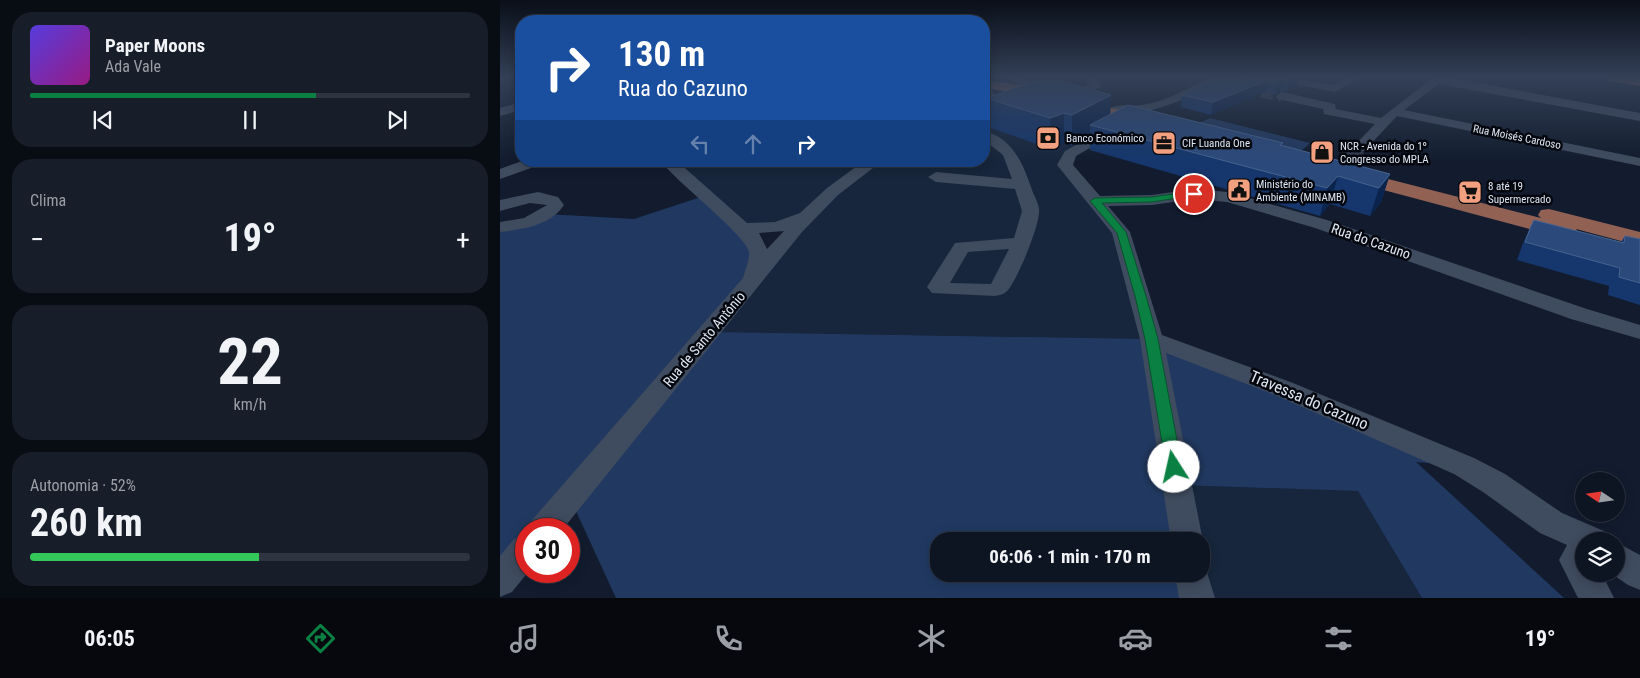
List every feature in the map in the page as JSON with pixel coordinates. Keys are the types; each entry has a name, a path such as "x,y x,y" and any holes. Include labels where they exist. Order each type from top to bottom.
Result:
{"main road":[{"path":"1090,105 1100,109 1166,117"},
{"path":"1099,105 1133,114"},
{"path":"1640,239 1339,167 1640,251"}],"street":[{"path":"1009,110 1019,105"},
{"path":"990,116 1029,105"},
{"path":"1166,117 1187,105"},
{"path":"1322,105 1331,107 1328,111 1384,122"},
{"path":"1358,148 1404,105"},
{"path":"1576,105 1640,117"},
{"path":"500,112 515,108"},
{"name":"Rua Moisés Cardoso","path":"1394,112 1640,162"},
{"path":"1133,114 1066,159 1065,165 1121,232 1152,339 1185,532"},
{"path":"990,138 1009,153 1031,211 1022,243 1000,287 995,290 939,289 937,287 962,247 1022,243"},
{"path":"500,174 520,167"},
{"path":"674,167 713,204 754,238 759,253 752,282"},
{"name":"Rua de Santo António","path":"553,518 752,282 802,218 838,187 866,167"},
{"path":"936,177 1022,185"},
{"name":"Rua do Cazuno","path":"1095,201 1152,200 1194,194 1228,197 1321,224 1579,314 1640,332"},
{"path":"500,206 519,200 542,198 550,198 556,205 553,209 536,219 500,227"},
{"path":"744,229 777,227 802,218"},
{"name":"Travessa do Cazuno","path":"1152,339 1284,389 1464,466 1494,483 1521,504 1551,523 1575,535"},
{"path":"500,581 515,563"},
{"path":"1625,563 1640,574"},
{"path":"1194,582 1197,598"},
{"path":"1588,582 1596,598"}],"shaded area":[{"path":"1020,107 1131,118 1066,159 1104,210 1152,339 710,332 801,219 744,229 675,167 990,167 990,116"},
{"path":"1210,118 1310,143 1300,152 1195,125"},
{"path":"704,196 759,253 710,332 1152,339 1464,466 1416,462 1564,598 1422,598 1358,491 1177,485 1185,532 930,532 930,582 1194,582 1197,598 616,598 570,498 553,518 515,518 515,563 500,581 500,227 546,214 634,219"},
{"path":"1177,485 1358,491 1422,598 1197,598 1194,582 1210,582 1210,532 1185,532"}],"building":[{"path":"1008,105 1092,105 1072,115 1064,113 1050,118"},
{"path":"1128,105 1283,143 1280,145 1390,174 1379,188 1338,176 1327,188 1090,125"},
{"path":"1534,220 1624,243 1625,236 1640,239 1640,283 1619,277 1620,268 1525,242"}],"tunnel":[{"path":"1347,159 1359,148"}],"place":[{"name":"Banco Económico","path":"1048,138"},
{"name":"CIF Luanda One","path":"1164,143"},
{"name":"NCR - Avenida do 1º Congresso do MPLA","path":"1322,152"},
{"name":"Ministério do Ambiente (MINAMB)","path":"1239,190"},
{"name":"8 até 19 Supermercado","path":"1470,192"}],"route":[{"path":"1174,467 1152,339 1141,296 1121,232 1095,201 1152,200 1194,194"}]}
